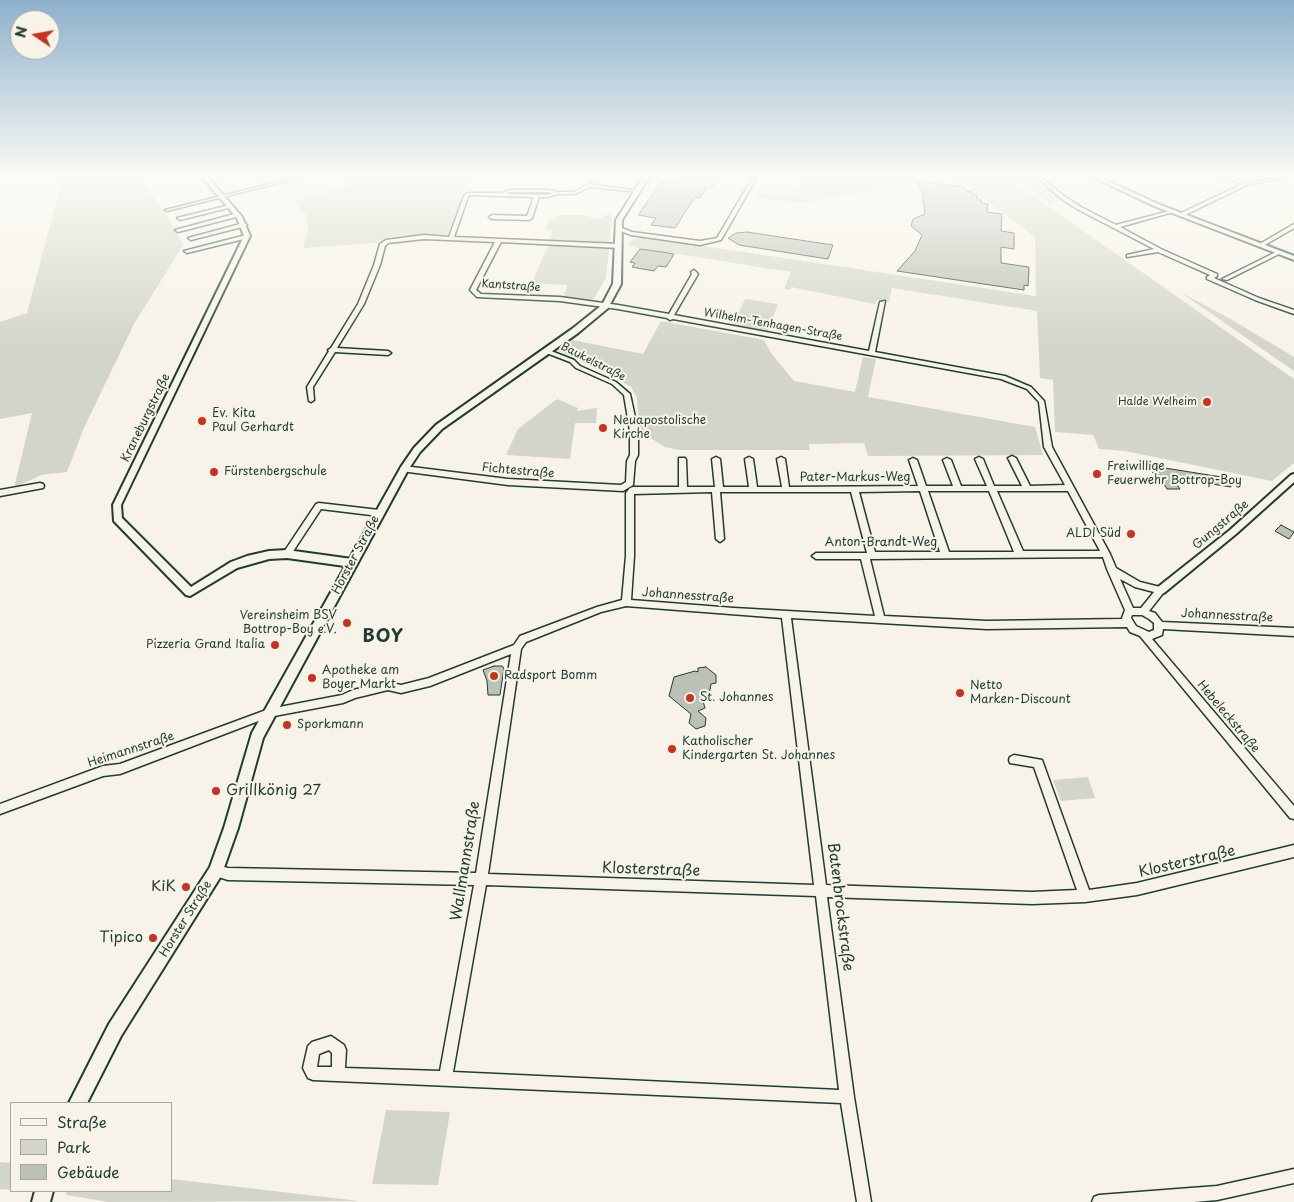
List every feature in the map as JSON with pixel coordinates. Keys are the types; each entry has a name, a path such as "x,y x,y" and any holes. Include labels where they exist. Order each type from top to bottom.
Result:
{"main road":[{"name":"Horster Straße","path":"79,1102 115,1030 216,871 231,828 257,737 404,469 417,450 439,427 546,351 605,306 617,284 618,233"}],"street":[{"path":"192,238 212,233"},
{"path":"187,251 246,237 245,233"},
{"path":"451,238 453,233"},
{"path":"636,233 700,243 720,239 723,233"},
{"path":"650,233 712,241"},
{"path":"712,241 717,233"},
{"path":"1127,233 1159,250 1215,275 1223,281 1294,312"},
{"path":"1229,233 1294,258"},
{"path":"1261,245 1282,233"},
{"path":"311,400 310,387 331,350 337,346 361,304 377,265 382,245 386,242 402,238 451,238 619,244 640,234"},
{"name":"Kraneburgstraße","path":"246,237 117,505 117,519 190,592 247,560 287,554"},
{"name":"Kantstraße","path":"499,240 474,288 475,294 560,299 605,306"},
{"path":"1129,256 1159,250"},
{"path":"1223,281 1280,252"},
{"path":"670,318 695,274 694,272"},
{"path":"872,354 883,302"},
{"name":"Wilhelm-Tenhagen-Straße","path":"605,306 1003,377 1029,388 1042,402 1048,447 1068,488 1106,554 1130,612"},
{"path":"331,350 388,352"},
{"name":"Baukelstraße","path":"546,351 572,361 578,367 614,383 627,394 634,431 634,455 631,461 626,603"},
{"path":"1012,458 1027,488"},
{"path":"716,459 720,539"},
{"path":"749,459 753,489"},
{"name":"Pater-Markus-Weg","path":"781,459 786,489"},
{"path":"979,459 1020,555"},
{"path":"682,460 683,490"},
{"name":"Pater-Markus-Weg","path":"913,460 923,489"},
{"path":"947,460 958,489"},
{"name":"Fichtestraße","path":"404,469 508,482 630,488"},
{"name":"Gungstraße","path":"1143,612 1161,590 1233,532 1294,477"},
{"path":"0,493 40,486"},
{"name":"Pater-Markus-Weg","path":"630,488 683,490 1068,488"},
{"path":"854,489 869,556 880,620"},
{"name":"Anton-Brandt-Weg","path":"923,489 946,556"},
{"path":"352,563 287,554 319,506 379,513"},
{"name":"Anton-Brandt-Weg","path":"816,556 1106,554"},
{"path":"1111,569 1138,585 1161,590"},
{"name":"Johannesstraße","path":"269,713 343,699 353,694 388,686 401,689 430,682 517,648 523,638 600,609 626,603 786,615 1001,626 1128,624"},
{"path":"1130,612 1143,612 1152,616 1159,625 1156,634 1144,635 1136,632 1128,624 1126,618 1130,612"},
{"name":"Batenbrockstraße","path":"786,615 847,1097 864,1202"},
{"name":"Johannesstraße","path":"1159,625 1294,632"},
{"name":"Hebeleckstraße","path":"1144,635 1294,814"},
{"name":"Wallmannstraße","path":"445,1078 481,879 517,648"},
{"name":"Heimannstraße","path":"0,809 102,771 120,769 269,713"},
{"path":"1014,760 1038,763 1085,896"},
{"name":"Klosterstraße","path":"216,871 228,874 481,879 1032,898 1085,896 1137,889 1195,877 1294,851"},
{"path":"338,1074 847,1097"},
{"path":"1099,1202 1219,1198 1294,1176"}],"green space":[{"path":"48,233 177,233 183,245 134,324 83,430 67,472 41,475 14,488 32,413 0,419 0,322 27,313"},
{"path":"307,233 448,233 447,235 389,237 376,243 303,248"},
{"path":"552,233 610,233 609,243 606,244 549,240"},
{"path":"1030,233 1087,233 1294,379 1294,463 1272,481 1125,451 1099,449 1093,435 1055,432 1053,380 1040,378 1037,311 892,288 889,302 877,300 875,304 791,287 790,290 784,289 791,272 627,246 633,239 644,237 1036,296 1035,237"},
{"path":"548,245 609,248 606,278 592,302 564,297 567,285 532,283"},
{"path":"1180,292 1229,318 1294,357 1294,371"},
{"path":"745,299 778,304 768,331 733,325"},
{"path":"661,321 764,340 771,353 794,381 855,392 863,357 876,359 868,397 1035,427 1043,455 868,456 864,443 809,444 810,450 679,450 665,447 639,431 637,398 631,387 558,351 572,340 643,354"},
{"path":"557,399 578,408 577,411 597,408 596,423 575,423 570,459 506,455 518,429"},
{"path":"1088,777 1095,798 1061,801 1053,780"},
{"path":"386,1110 450,1112 438,1185 372,1184"},
{"path":"0,1162 10,1163 10,1190 0,1189"},
{"path":"172,1179 359,1201 109,1202 66,1195 67,1192 172,1192"}],"building":[{"path":"736,233 754,233 833,245 828,259 739,245 728,238"},
{"path":"920,233 1014,233 1014,249 1001,247 1001,263 1029,267 1028,286 1024,285 1024,290 897,271 915,251 922,235"},
{"path":"640,249 674,254 666,267 658,266 654,271 632,267 635,263 630,262"},
{"path":"1152,466 1228,478 1231,487 1181,479 1184,482 1174,480 1180,489 1167,489 1162,481 1155,477"},
{"path":"1281,525 1294,532 1289,539 1275,531"},
{"name":"Radsport Bomm","path":"494,666 502,666 504,668 500,695 488,695 487,681 483,670"},
{"name":"St. Johannes","path":"706,667 716,675 716,683 711,684 708,700 702,698 705,708 698,711 706,718 705,726 696,729 689,723 691,714 669,696 674,677 695,671 698,672 698,668"}],"place":[{"name":"Halde Welheim","path":"1207,402"},
{"name":"Ev. Kita Paul Gerhardt","path":"202,421"},
{"name":"Neuapostolische Kirche","path":"603,428"},
{"name":"Fürstenbergschule","path":"214,472"},
{"name":"Freiwillige Feuerwehr Bottrop-Boy","path":"1097,474"},
{"name":"ALDI Süd","path":"1131,534"},
{"name":"Vereinsheim BSV Bottrop-Boy e.V.","path":"347,623"},
{"name":"Pizzeria Grand Italia","path":"275,645"},
{"name":"Radsport Bomm","path":"494,676"},
{"name":"Apotheke am Boyer Markt","path":"312,678"},
{"name":"Netto Marken-Discount","path":"960,693"},
{"name":"St. Johannes","path":"690,698"},
{"name":"Sporkmann","path":"287,725"},
{"name":"Katholischer Kindergarten St. Johannes","path":"672,749"},
{"name":"Grillkönig 27","path":"216,791"},
{"name":"KiK","path":"186,887"},
{"name":"Tipico","path":"153,938"}],"district":[{"name":"BOY","path":"383,637"}]}
